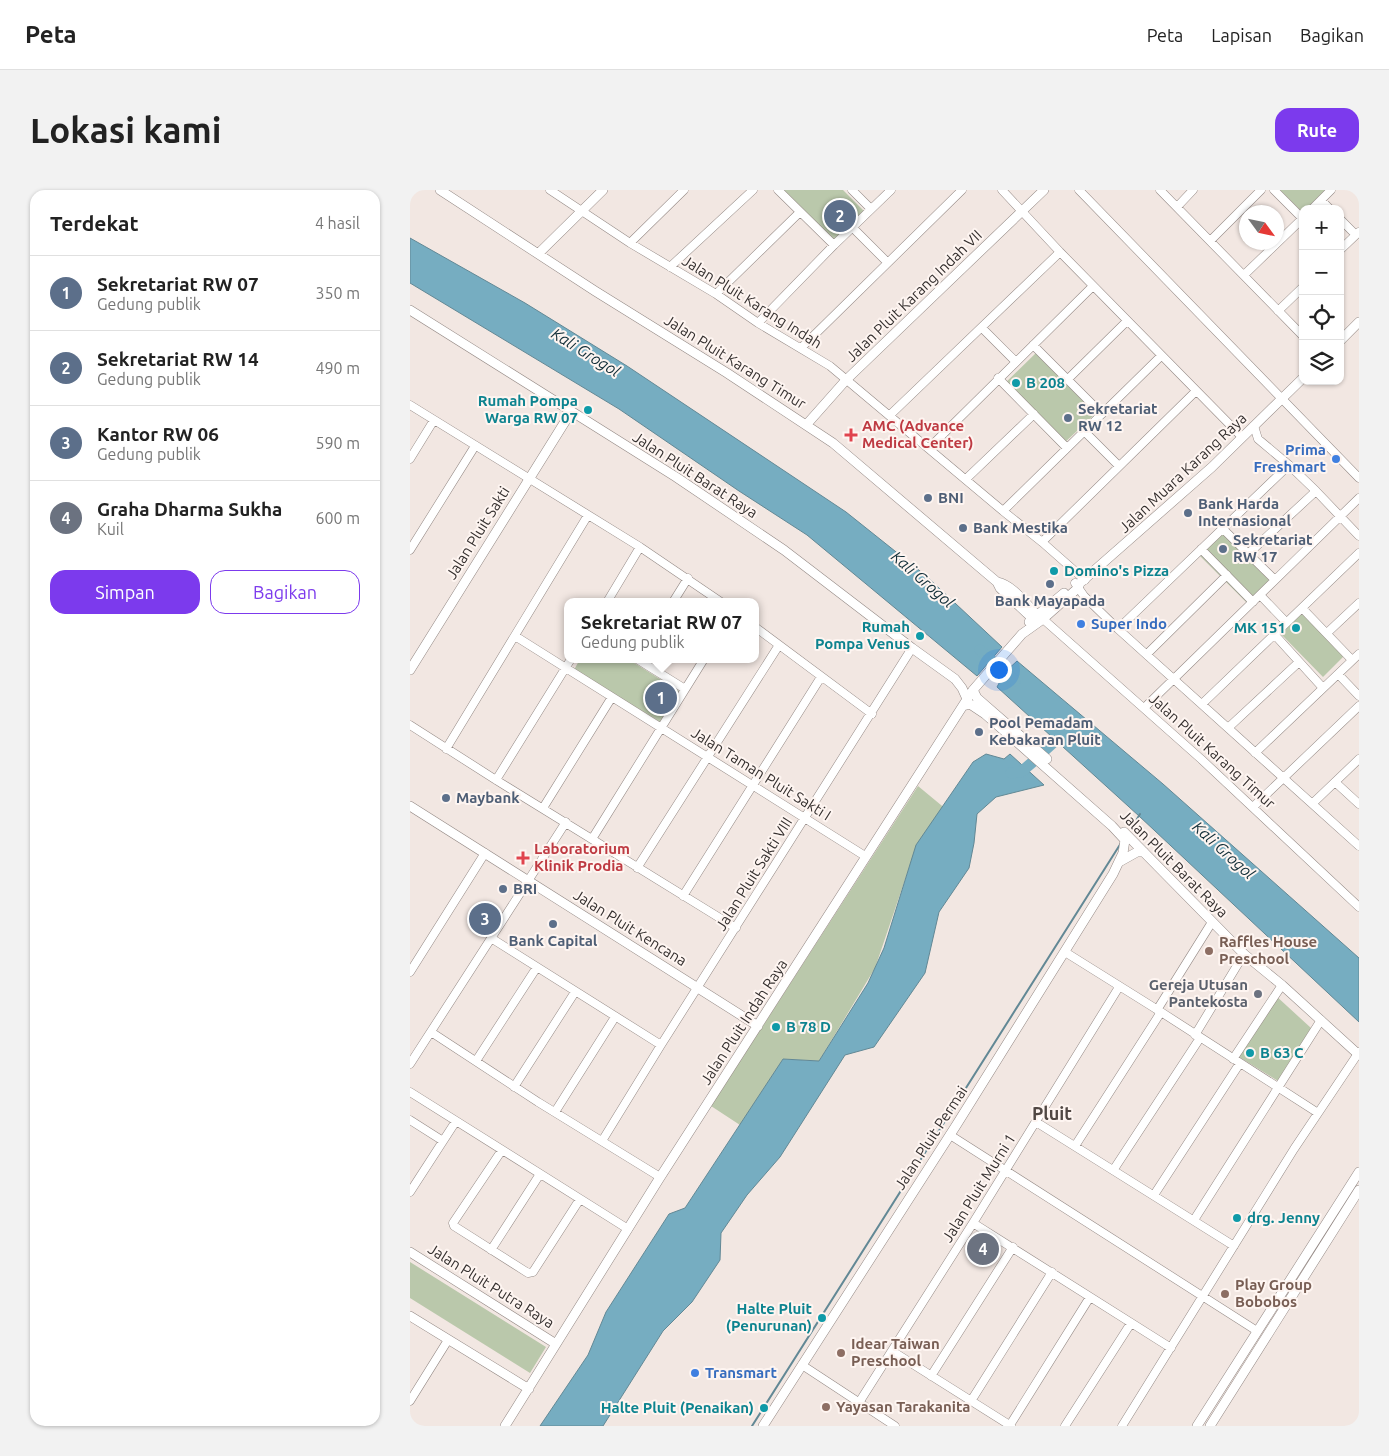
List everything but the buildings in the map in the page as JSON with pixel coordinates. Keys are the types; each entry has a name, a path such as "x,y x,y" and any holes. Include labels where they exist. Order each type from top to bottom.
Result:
{"street":[{"name":"Jalan Pluit Karang Timur","path":"440,190 595,291 727,372 834,443 997,582 1000,588 1144,708 1359,907"},
{"name":"Jalan Pluit Karang Indah","path":"550,190 630,243 716,294 758,323 830,366 1042,542 1118,628 1255,753 1314,803 1359,846"},
{"path":"539,253 603,190"},
{"path":"630,243 684,190"},
{"path":"670,267 753,190"},
{"path":"778,190 834,245"},
{"path":"852,190 871,210"},
{"path":"758,323 834,245 892,190"},
{"path":"801,348 962,190"},
{"path":"1002,190 1161,356 1242,437"},
{"name":"Jalan Pluit Karang Indah VII","path":"806,424 846,380 1044,190"},
{"path":"1079,190 1359,478"},
{"path":"1160,190 1299,332"},
{"path":"1177,207 1194,190"},
{"path":"1210,241 1261,190"},
{"path":"1274,190 1299,215"},
{"path":"1316,205 1331,190"},
{"path":"1321,200 1326,205"},
{"path":"716,294 800,212"},
{"path":"1244,275 1299,221"},
{"path":"1344,223 1357,234 1344,246"},
{"path":"853,228 887,262"},
{"path":"890,415 1060,252"},
{"path":"929,448 1093,286"},
{"path":"1278,311 1299,291"},
{"name":"Jalan Pluit Barat Raya","path":"410,310 676,478 784,550 955,679 962,688 966,704 973,705 990,713"},
{"path":"1068,379 1127,321"},
{"path":"1341,340 1359,322"},
{"path":"982,328 1016,362"},
{"path":"1033,345 1102,414"},
{"path":"1003,511 1161,356"},
{"path":"998,378 1067,448"},
{"name":"Jalan Muara Karang Raya","path":"1019,637 1037,617 1079,584 1212,467 1299,382"},
{"path":"1042,542 1196,392"},
{"path":"410,405 640,547 716,598"},
{"name":"Jalan Pluit Sakti","path":"410,670 528,478 571,412"},
{"path":"966,478 1034,414"},
{"path":"410,459 434,420"},
{"path":"1254,426 1258,439 1289,465 1359,536"},
{"path":"1084,431 1119,466"},
{"path":"410,550 475,446"},
{"path":"1118,628 1289,465"},
{"path":"1248,554 1316,491"},
{"path":"1144,708 1359,498"},
{"path":"446,748 588,515"},
{"path":"1222,528 1274,579"},
{"path":"609,598 640,547"},
{"path":"1201,549 1252,602"},
{"path":"1202,704 1359,552"},
{"path":"1147,654 1227,575"},
{"path":"676,598 688,578"},
{"path":"1260,594 1286,622"},
{"path":"1327,633 1359,603"},
{"path":"1302,608 1352,660"},
{"path":"759,630 872,714"},
{"path":"1274,634 1324,688"},
{"name":"Jalan Taman Pluit Sakti I","path":"515,636 865,856"},
{"name":"Jalan Pluit Indah Raya","path":"506,1426 660,1177 965,702 977,685 1019,637"},
{"path":"637,868 779,645"},
{"name":"Jalan Pluit Sakti VIII","path":"602,1141 912,648"},
{"path":"1255,753 1359,654"},
{"path":"1228,728 1299,662"},
{"path":"496,780 569,663"},
{"path":"643,663 685,689"},
{"path":"592,839 701,663"},
{"path":"1338,674 1359,696"},
{"path":"683,896 821,676"},
{"name":"Jalan Pluit Barat Raya","path":"955,679 977,685 977,698 990,713 1144,852 1244,954 1282,985 1359,1054"},
{"path":"543,808 612,697"},
{"path":"1253,807 1359,706"},
{"path":"410,725 736,928"},
{"name":"Jalan Pluit Barat Raya","path":"1012,732 1123,837 1125,847 1119,863"},
{"path":"1314,803 1359,759"},
{"path":"1335,782 1359,804"},
{"name":"Jalan Pluit Kencana","path":"410,806 758,1026"},
{"path":"410,1064 566,822"},
{"path":"1119,863 1131,854 1144,852"},
{"path":"410,972 485,853"},
{"name":"Jalan Pluit Permai","path":"763,1426 950,1135 1119,863"},
{"path":"1075,1146 1212,922"},
{"path":"491,938 661,1045"},
{"path":"1065,952 1318,1113"},
{"path":"1114,1169 1197,1036 1244,954"},
{"path":"476,1061 537,967"},
{"path":"1154,1194 1282,985"},
{"name":"Jalan Pluit Murni 1","path":"860,1401 1119,987"},
{"path":"514,1086 575,992"},
{"path":"555,1112 614,1017"},
{"path":"1194,1220 1320,1020"},
{"path":"431,1032 660,1177"},
{"path":"1122,1426 1318,1113 1359,1054"},
{"path":"410,1092 628,1229"},
{"path":"410,1120 443,1141"},
{"path":"410,1192 456,1122"},
{"path":"1036,1122 1154,1194 1234,1246"},
{"path":"950,1135 1202,1296 1255,1333 1263,1341"},
{"path":"502,1150 454,1223 454,1226 528,1274 531,1274 580,1199"},
{"path":"1197,1426 1359,1172"},
{"path":"491,1250 540,1174"},
{"path":"410,1175 418,1180"},
{"path":"1210,1426 1318,1258 1359,1190"},
{"path":"973,1223 1171,1348"},
{"path":"932,1376 1013,1247"},
{"name":"Jalan Pluit Putra Raya","path":"410,1252 556,1344"},
{"path":"1308,1252 1318,1258"},
{"path":"971,1401 1052,1272"},
{"path":"892,1351 1010,1426 1090,1297"},
{"path":"410,1316 529,1389"},
{"path":"1065,1426 1131,1323"},
{"path":"410,1401 448,1340"},
{"path":"802,1365 860,1401 895,1426"}],"green space":[{"path":"783,190 843,190 866,213 834,244"},
{"path":"1280,190 1327,190 1311,205 1299,205 1299,209"},
{"path":"1038,351 1097,412 1060,447 1002,386"},
{"path":"1223,533 1270,581 1247,603 1199,555"},
{"path":"1302,609 1344,656 1323,677 1279,632"},
{"path":"578,663 634,663 679,691 660,722 574,670"},
{"path":"918,786 947,810 910,865 875,968 819,1061 783,1059 740,1125 711,1106"},
{"path":"1275,995 1311,1028 1278,1081 1236,1055"},
{"path":"410,1262 546,1347 530,1373 410,1298"}],"water":[{"path":"410,238 525,303 627,366 846,512 925,575 1002,647 977,676 807,535 619,409 410,283"},
{"path":"1017,661 1163,784 1359,958 1359,1022 1139,816 997,687 1005,672"},
{"path":"986,754 1004,759 1010,754 1044,785 996,797 977,814 969,868 939,912 925,973 874,1047 845,1055 780,1157 747,1195 721,1233 720,1260 692,1302 663,1331 603,1426 540,1426 588,1355 606,1312 669,1214 685,1208 783,1059 819,1061 868,983 884,948 916,845 973,762"}],"waterway":[{"name":"Kali Grogol","path":"980,650 1015,681"},
{"path":"1042,753 1066,731"},
{"path":"1011,773 1021,772 1035,760"},
{"path":"1134,824 1140,814"},
{"path":"752,1426 1121,843"}],"place":[{"name":"Sekretariat RW 14","path":"840,216"},
{"name":"B 208","path":"1016,383"},
{"name":"Rumah Pompa Warga RW 07","path":"588,410"},
{"name":"Sekretariat RW 12","path":"1068,418"},
{"name":"AMC (Advance Medical Center)","path":"851,435"},
{"name":"Prima Freshmart","path":"1336,459"},
{"name":"BNI","path":"928,498"},
{"name":"Bank Harda Internasional","path":"1188,513"},
{"name":"Bank Mestika","path":"963,528"},
{"name":"Sekretariat RW 17","path":"1223,549"},
{"name":"Domino's Pizza","path":"1054,571"},
{"name":"Bank Mayapada","path":"1050,584"},
{"name":"Super Indo","path":"1081,624"},
{"name":"MK 151","path":"1296,628"},
{"name":"Rumah Pompa Venus","path":"920,636"},
{"name":"Sekretariat RW 07","path":"661,698"},
{"name":"Pool Pemadam Kebakaran Pluit","path":"979,732"},
{"name":"Maybank","path":"446,798"},
{"name":"Laboratorium Klinik Prodia","path":"523,858"},
{"name":"BRI","path":"503,889"},
{"name":"Kantor RW 06","path":"485,919"},
{"name":"Bank Capital","path":"553,924"},
{"name":"Raffles House Preschool","path":"1209,951"},
{"name":"Gereja Utusan Pantekosta","path":"1258,994"},
{"name":"B 78 D","path":"776,1027"},
{"name":"B 63 C","path":"1250,1053"},
{"name":"drg. Jenny","path":"1237,1218"},
{"name":"Graha Dharma Sukha","path":"983,1249"},
{"name":"Play Group Bobobos","path":"1225,1294"},
{"name":"Halte Pluit (Penurunan)","path":"822,1318"},
{"name":"Idear Taiwan Preschool","path":"841,1353"},
{"name":"Transmart","path":"695,1373"},
{"name":"Yayasan Tarakanita","path":"826,1407"},
{"name":"Halte Pluit (Penaikan)","path":"764,1408"}],"district":[{"name":"Pluit","path":"1052,1114"}]}
